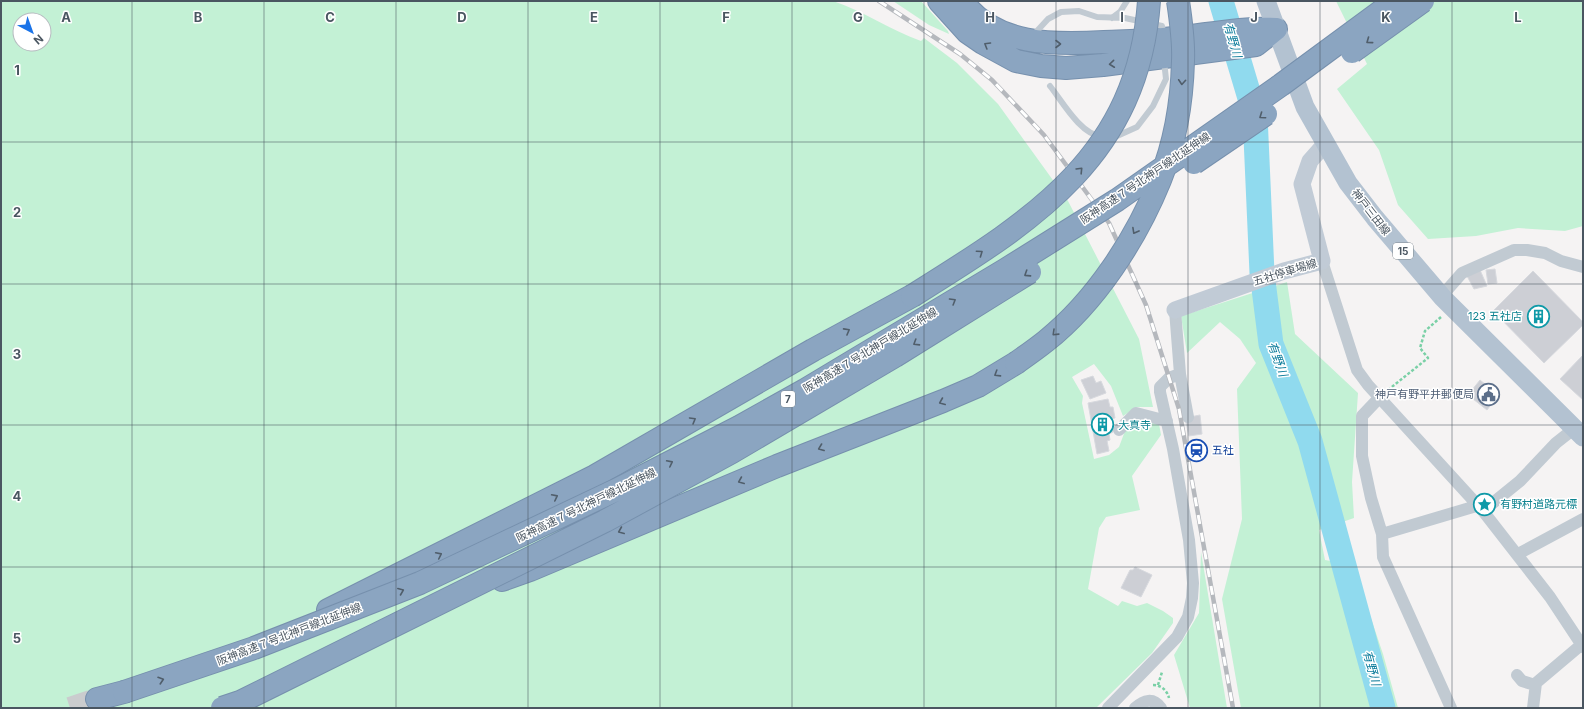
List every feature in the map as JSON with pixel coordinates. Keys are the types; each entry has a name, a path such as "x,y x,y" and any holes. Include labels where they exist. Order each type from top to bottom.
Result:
{"highway":[{"path":"939,1 967,32 983,43 1016,61 1041,66 1066,68 1164,48 1253,36 1276,29"},
{"path":"962,1 977,17 991,27 1009,35 1031,41 1051,44 1164,48"},
{"path":"254,648 595,476 813,350 912,296 1023,223 1056,195 1086,164 1112,128 1128,96 1138,68 1144,45 1149,1"},
{"path":"440,601 530,570 777,466 899,420 978,386 1016,363 1047,341 1082,306 1108,273 1131,238 1161,178 1174,135 1181,90 1183,60 1178,1"},
{"name":"阪神高速７号北神戸線北延伸線","path":"97,699 124,692 254,648 420,583 482,555 674,461 805,390 1005,270 1116,200 1281,85 1395,1"},
{"name":"阪神高速７号北神戸線北延伸線","path":"222,708 240,702 440,601 605,521 732,452 895,356 1117,215 1315,79 1423,1"}],"main road":[{"name":"神戸三田線","path":"1266,1 1305,107 1348,183 1375,218 1448,304 1579,432"},
{"name":"五社停車場線","path":"1175,310 1284,271 1322,261 1302,184 1310,161 1325,144"}],"street":[{"path":"1448,304 1447,290 1462,273 1514,250 1527,250 1545,253 1561,261 1583,267"},
{"path":"1322,261 1358,370 1380,397 1480,507 1550,597 1582,646 1536,683 1533,708"},
{"path":"1175,310 1180,374 1188,417"},
{"path":"1108,708 1177,637 1183,627 1190,608 1193,583 1189,540 1160,387 1169,378 1180,374"},
{"path":"1380,397 1362,416 1361,432 1362,456 1382,534 1383,557 1451,708"},
{"path":"1119,430 1136,413 1167,421"},
{"path":"1382,534 1473,507 1480,507 1520,481 1556,443 1579,432"},
{"path":"1518,554 1583,519"},
{"path":"1517,675 1522,681 1536,686"},
{"path":"1135,708 1141,702 1148,700 1156,703 1161,708"}],"lane":[{"path":"1110,18 1120,12 1127,1"},
{"path":"1037,31 1048,19 1061,12 1080,11 1097,17 1125,18 1162,26 1166,79 1153,106 1137,127 1118,136 1094,136 1083,128 1050,86"}],"path":[{"path":"1380,397 1428,358 1420,348 1425,331 1448,304"},
{"path":"1158,685 1160,676"}],"green space":[{"path":"1,1 833,1 910,37 921,41 924,38 957,63 998,104 1068,201 1139,339 1153,407 1137,407 1123,416 1111,386 1094,364 1072,377 1083,396 1082,403 1094,459 1109,455 1119,447 1125,431 1137,420 1159,424 1161,435 1132,476 1140,510 1106,517 1099,528 1088,589 1118,606 1122,601 1137,606 1147,603 1173,618 1173,623 1152,653 1096,708 1,708"},
{"path":"893,1 921,1 949,34 929,25"},
{"path":"1336,1 1583,1 1583,226 1565,231 1518,228 1476,236 1428,239 1398,205 1379,150 1337,89 1367,64"},
{"path":"1287,282 1295,334 1358,393 1352,482 1354,518 1319,530 1325,560 1353,565 1383,654 1398,708 1241,708 1222,599 1242,519 1237,389 1256,363 1240,339 1220,322 1187,353 1181,316"},
{"path":"1201,552 1227,708 1190,708 1174,655 1199,613"}],"building":[{"path":"1495,269 1497,283 1488,284 1486,270"},
{"path":"1480,270 1487,286 1474,289 1467,276"},
{"name":"123 五社店","path":"1533,271 1583,322 1583,325 1544,363 1493,311"},
{"path":"1583,355 1583,400 1560,379"},
{"path":"1093,376 1096,383 1101,381 1106,393 1090,399 1081,380"},
{"path":"1480,380 1498,395 1487,410 1468,395"},
{"name":"大真寺","path":"1108,399 1110,407 1113,407 1115,418 1110,419 1113,432 1109,434 1110,440 1107,441 1109,451 1097,454 1088,403"},
{"path":"1200,415 1202,434 1189,436 1185,418"},
{"path":"1135,567 1152,575 1141,597 1121,588 1130,570 1133,570"}],"waterway":[{"name":"有野川","path":"1221,1 1255,115 1262,273 1271,344 1310,441 1383,708"}],"tunnel":[{"path":"70,708 97,699"}],"railway":[{"path":"879,1 960,54 992,80 1044,135 1109,223 1146,305 1179,409 1233,708"}],"place":[{"name":"123 五社店","path":"1538,316"},
{"name":"神戸有野平井郵便局","path":"1489,394"},
{"name":"大真寺","path":"1102,425"},
{"name":"五社","path":"1196,450"},
{"name":"有野村道路元標","path":"1484,504"}]}
